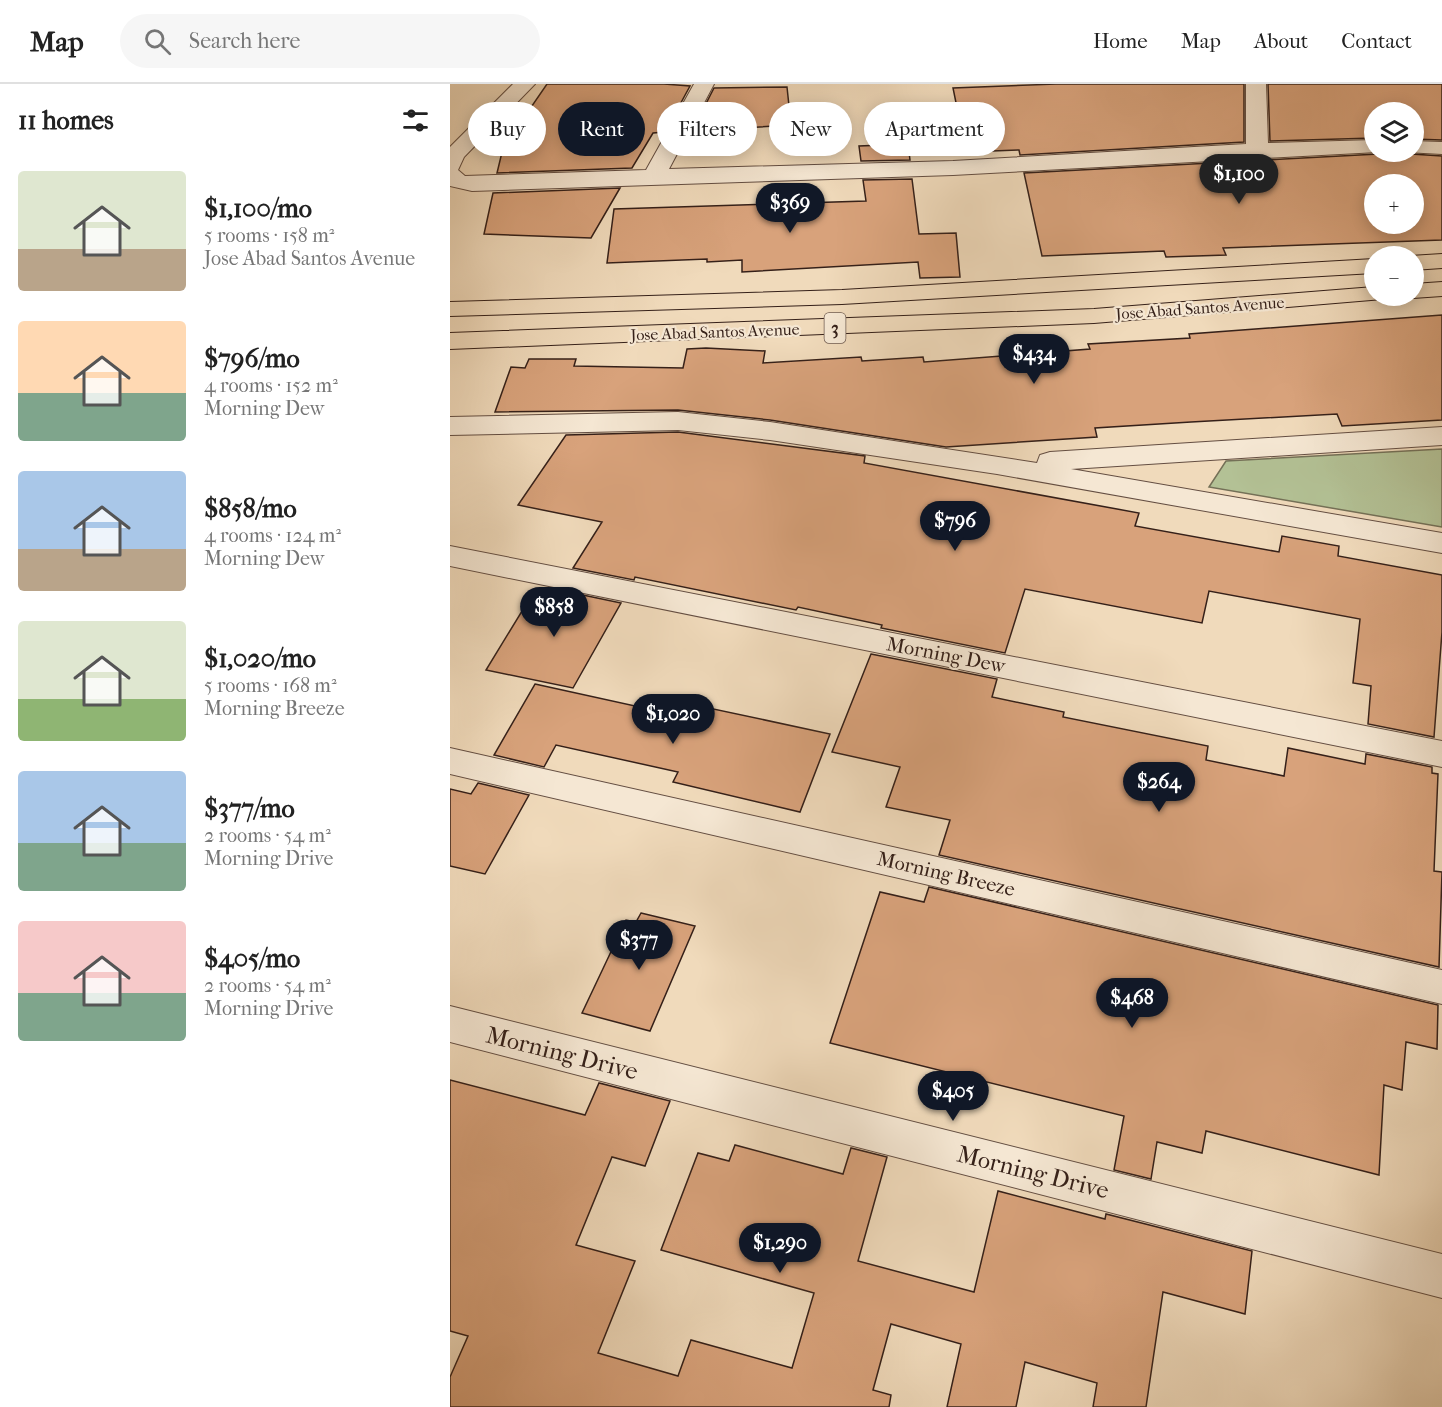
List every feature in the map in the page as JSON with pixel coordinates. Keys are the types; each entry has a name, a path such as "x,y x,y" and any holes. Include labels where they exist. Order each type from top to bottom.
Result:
{"highway":[{"path":"1424,262 1442,261"},
{"name":"Jose Abad Santos Avenue","path":"450,309 842,297 1364,267"},
{"path":"1424,290 1442,289"},
{"name":"Jose Abad Santos Avenue","path":"450,341 1094,316 1364,295"}],"street":[{"path":"450,166 454,155 525,84"},
{"path":"654,176 704,84"},
{"path":"1256,84 1257,150"},
{"path":"450,174 458,181 472,184 654,176 952,168 1257,150 1364,146"},
{"path":"1424,147 1442,148"},
{"path":"450,452 458,426 678,421 770,431 997,465 1442,543"},
{"path":"997,465 1442,436"},
{"name":"Morning Dew","path":"450,556 1442,754"},
{"name":"Morning Breeze","path":"450,761 1442,987"},
{"name":"Morning Drive","path":"450,1024 1442,1276"}],"green space":[{"path":"1442,449 1442,527 1209,487 1226,461"}],"building":[{"path":"547,84 690,86 681,102 657,102 657,133 653,133 645,146 645,102 558,102 558,156 639,156 632,168 497,173 501,156 546,156 546,102 535,102"},
{"path":"1056,84 1244,84 1244,142 1020,155 1019,150 1005,151 1005,102 956,102 953,88"},
{"path":"1268,84 1442,84 1442,140 1424,139 1424,102 1364,102 1364,138 1270,141"},
{"path":"787,87 789,102 769,102 769,126 757,127 757,102 707,102 714,88"},
{"path":"859,146 864,146 864,156 910,156 910,160 861,161"},
{"path":"1364,155 1364,162 1424,162 1424,155 1442,156 1442,240 1223,248 1226,255 1166,257 1164,251 1042,256 1024,173"},
{"path":"912,179 919,234 956,233 960,277 920,278 918,262 742,272 742,260 607,263 614,209 866,201 863,180"},
{"path":"620,188 591,238 484,234 493,193"},
{"path":"1442,315 1442,420 1342,426 1337,414 1095,428 1097,437 946,447 770,420 678,410 495,412 511,367 525,368 529,359 576,359 574,366 683,368 687,349 706,348 765,351 763,363 861,357 862,361 923,357 924,362 1090,349 1088,344 1190,338 1189,334"},
{"path":"678,432 865,456 864,463 1139,513 1135,526 1279,552 1282,536 1339,546 1338,556 1442,575 1442,632 1434,737 1368,724 1371,686 1353,683 1360,619 1209,591 1202,623 1025,589 1005,653 881,628 882,625 798,607 796,610 635,577 634,580 573,568 602,522 518,505 566,435"},
{"path":"559,590 621,603 573,688 486,670 533,593 555,598"},
{"path":"871,654 997,679 992,697 1064,712 1063,717 1208,746 1206,760 1284,776 1288,748 1365,764 1366,754 1432,767 1432,773 1438,774 1434,871 1442,872 1439,967 939,855 950,820 886,807 900,767 832,752"},
{"path":"535,684 703,721 709,708 830,734 800,812 673,782 678,772 556,745 544,767 494,755"},
{"path":"478,783 529,795 485,874 450,866 450,789 471,794"},
{"path":"929,887 1438,1005 1437,1049 1406,1042 1402,1090 1384,1085 1379,1175 1206,1131 1202,1153 1157,1142 1151,1179 1114,1170 1124,1116 830,1043 880,892 924,902"},
{"path":"641,913 695,926 650,1031 582,1013 626,920 636,922"},
{"path":"450,1080 585,1115 599,1083 670,1101 645,1166 612,1157 576,1245 635,1261 598,1353 678,1376 691,1340 792,1368 814,1293 661,1250 698,1153 729,1161 735,1145 843,1174 851,1148 887,1157 858,1261 974,1292 998,1191 1105,1219 1106,1214 1252,1251 1245,1314 1163,1292 1146,1407 1093,1407 1097,1383 1025,1362 1016,1407 947,1407 961,1344 891,1324 873,1390 891,1395 889,1407 450,1407 450,1377 468,1336 450,1331"}]}
